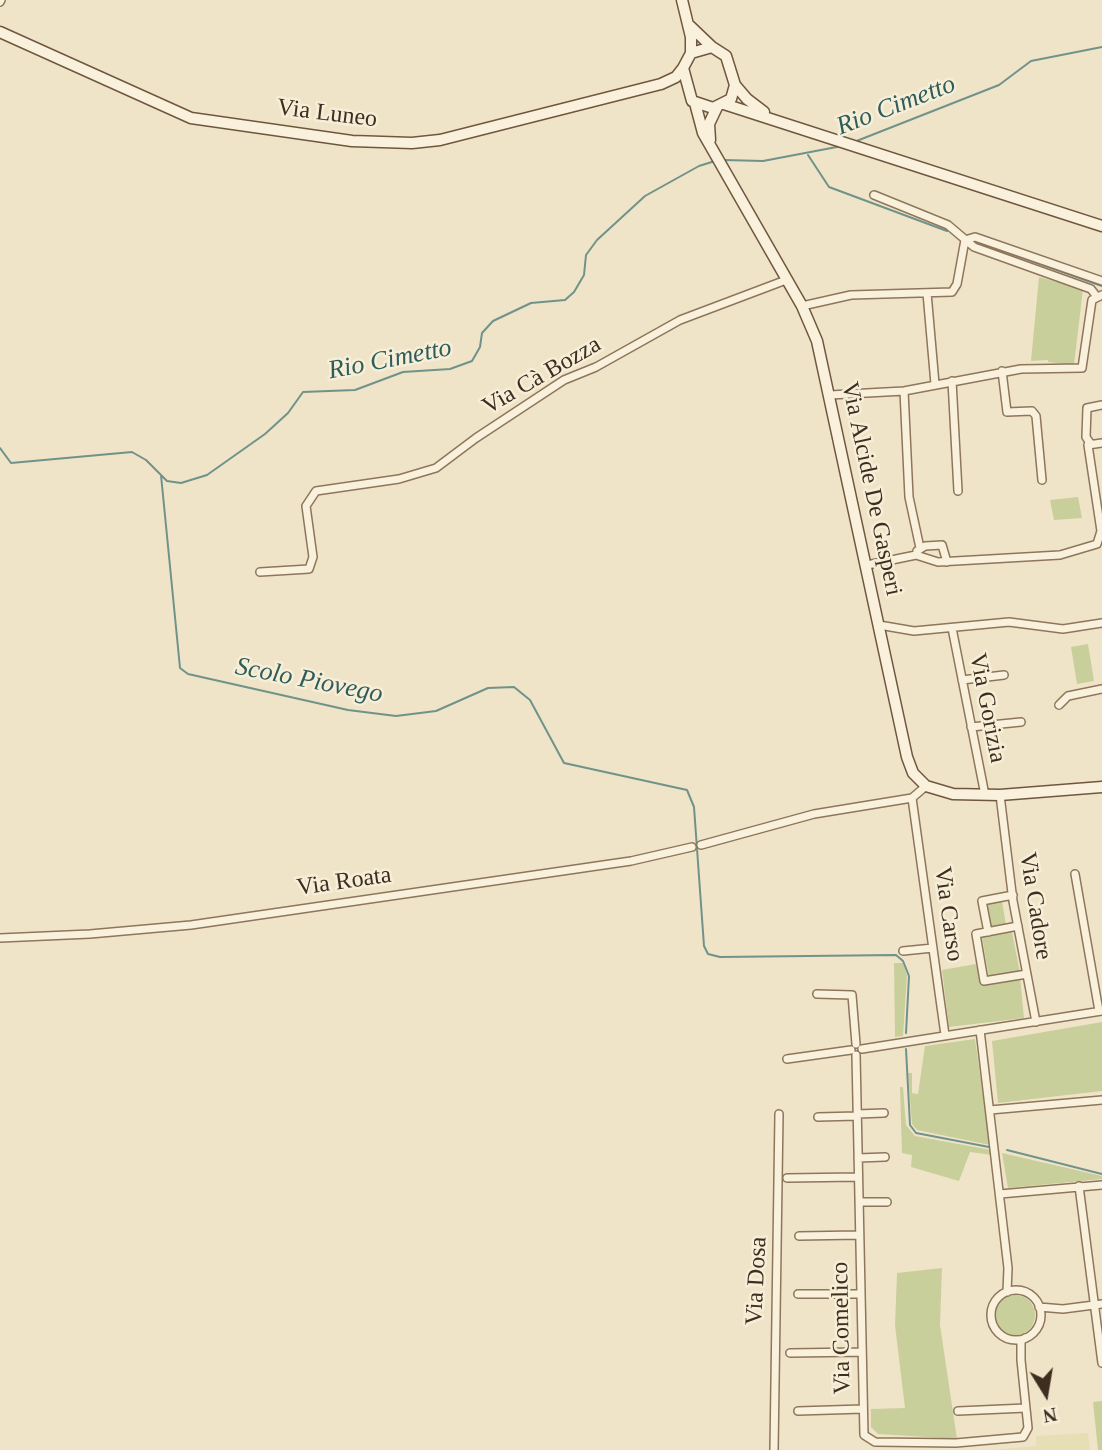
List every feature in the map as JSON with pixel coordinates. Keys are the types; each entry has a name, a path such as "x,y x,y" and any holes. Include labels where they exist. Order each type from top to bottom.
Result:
{"street":[{"path":"662,84 676,77 691,53 682,0"},
{"path":"687,23 712,47 726,56 735,85 755,106 783,122"},
{"name":"Via Luneo","path":"0,32 19,44 191,118 352,141 412,143 440,140 662,84"},
{"path":"691,53 712,47"},
{"path":"683,68 687,89 695,103 705,108 721,106 783,122 1102,226"},
{"path":"662,84 687,89"},
{"path":"710,144 709,124 721,106 731,99 735,85"},
{"name":"Via Alcide De Gasperi","path":"695,103 703,133 802,306 817,341 907,757 913,774 926,786"},
{"path":"830,395 904,391 1002,372 1082,368 1093,300 1100,296 1091,289 974,247 948,225 873,195"},
{"path":"964,240 975,237 1102,281"},
{"path":"802,306 850,295 954,291 964,240"},
{"name":"Via Cà Bozza","path":"260,572 309,569 313,557 306,506 316,491 398,479 436,468 476,438 565,380 596,367 680,320 786,280"},
{"path":"927,293 935,384"},
{"path":"1002,372 1007,412 1032,411 1036,416 1042,480"},
{"path":"952,381 958,491"},
{"path":"904,391 909,497 918,552 934,562 1060,555 1097,544 1101,531 1088,448 1090,443"},
{"path":"1090,443 1086,438 1087,408 1102,405"},
{"path":"1090,443 1102,443"},
{"path":"867,565 942,545 947,562"},
{"path":"879,625 909,631 1009,622 1063,629 1102,623"},
{"name":"Via Gorizia","path":"952,628 985,795"},
{"path":"962,680 1004,675"},
{"path":"1059,705 1068,696 1102,689"},
{"path":"971,727 1021,722"},
{"path":"701,845 814,814 912,798 926,786 944,793 985,795 1102,787"},
{"name":"Via Cadore","path":"1000,795 1013,895 1036,1022"},
{"name":"Via Carso","path":"912,798 945,1035"},
{"name":"Via Roata","path":"0,938 90,934 191,925 631,861 692,847"},
{"path":"787,1059 1100,1011 1075,874"},
{"path":"988,932 982,901 1013,895"},
{"path":"1018,926 976,934 984,981 1027,974"},
{"path":"903,951 933,948"},
{"name":"Via Comelico","path":"817,994 850,993 854,996 863,1432 873,1442 956,1443 1020,1438 1026,1434 1026,1408"},
{"path":"980,1030 1008,1268 1007,1292"},
{"path":"990,1110 1102,1100"},
{"path":"818,1117 884,1113"},
{"name":"Via Dosa","path":"774,1450 779,1114"},
{"path":"858,1158 884,1157"},
{"path":"787,1178 858,1177"},
{"path":"1000,1194 1102,1185"},
{"path":"1080,1186 1099,1304 1102,1363"},
{"path":"859,1202 887,1202"},
{"path":"799,1236 859,1235"},
{"path":"1008,1268 1018,1290"},
{"path":"1018,1290 1029,1294 1039,1307 1041,1317 1034,1332 1025,1338 1013,1339 998,1332 991,1317 997,1298 1018,1290"},
{"path":"798,1294 860,1294"},
{"path":"1041,1317 1063,1309 1099,1304"},
{"path":"1039,1307 1063,1309"},
{"path":"1021,1360 1025,1338"},
{"path":"958,1411 1026,1408 1021,1360 1013,1339"},
{"path":"790,1353 861,1352"},
{"path":"798,1411 863,1409"}],"shaded area":[{"path":"1088,1433 1090,1450 992,1450 1036,1446 1036,1436"}],"green space":[{"path":"1039,277 1083,289 1074,365 1048,360 1031,361"},
{"path":"1078,497 1082,518 1054,520 1050,500"},
{"path":"1088,644 1094,681 1077,684 1071,647"},
{"path":"1002,901 1006,925 990,928 987,904"},
{"path":"1012,932 1020,973 989,978 982,937"},
{"path":"894,963 903,963 907,975 903,1036 895,1037"},
{"path":"976,964 980,984 1020,977 1024,1018 949,1027 942,970"},
{"path":"1102,1022 1102,1091 998,1103 992,1041"},
{"path":"975,1039 990,1145 917,1130 912,1124 908,1073 912,1073 912,1093 918,1094 925,1046"},
{"path":"900,1087 903,1087 906,1125 915,1136 991,1150 992,1155 970,1152 959,1181 911,1167 912,1155 902,1153"},
{"path":"1002,1153 1102,1176 1102,1179 1008,1188"},
{"path":"942,1268 940,1325 957,1439 878,1434 871,1427 871,1409 905,1408 895,1325 897,1273"},
{"path":"1015,1295 1023,1296 1029,1301 1034,1307 1034,1323 1029,1329 1023,1334 1015,1335 1007,1334 1001,1329 996,1323 995,1315 996,1307 1001,1301 1007,1296"},
{"path":"1102,1401 1102,1450 1098,1450 1093,1402"}],"waterway":[{"name":"Rio Cimetto","path":"854,142 999,85 1031,61 1102,47"},
{"name":"Rio Cimetto","path":"724,160 763,161 842,146"},
{"path":"808,155 829,187 947,231"},
{"name":"Rio Cimetto","path":"0,448 11,463 132,452 146,460 167,481 181,483 207,475 265,434 288,413 303,392 355,390 403,372 450,369 472,361 480,347 482,333 493,321 531,303 565,300 574,292 584,275 586,255 597,240 645,196 699,166 715,161"},
{"path":"975,241 1102,286"},
{"name":"Scolo Piovego","path":"161,475 180,668 188,674 348,710 396,716 436,711 488,688 514,687 530,700 564,763 687,790 694,807 704,946 708,954 720,957 896,955 903,961 909,976 906,1033"},
{"name":"Scolo Piovego","path":"906,1049 910,1125 916,1133 989,1147"},
{"name":"Scolo Piovego","path":"1007,1150 1102,1174"}]}
